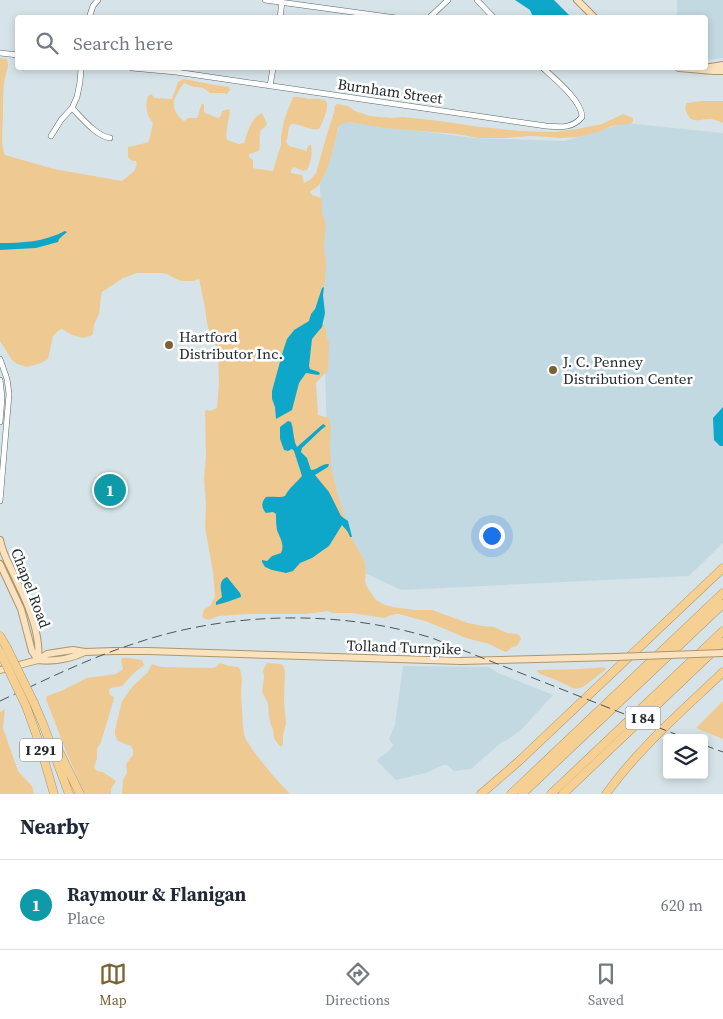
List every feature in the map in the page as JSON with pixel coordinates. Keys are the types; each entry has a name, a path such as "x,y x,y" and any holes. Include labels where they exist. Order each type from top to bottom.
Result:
{"highway":[{"path":"481,794 518,762 723,568"},
{"name":"I 84","path":"511,794 723,593"},
{"path":"522,794 723,604"},
{"path":"551,794 723,632"},
{"name":"I 291","path":"0,636 3,650 39,742 54,794"},
{"name":"I 84","path":"563,794 723,642"},
{"name":"I 291","path":"3,650 38,711"},
{"path":"606,794 641,750 723,672"},
{"path":"38,711 69,794"},
{"path":"38,711 46,721 80,794"},
{"path":"570,794 589,769"}],"main road":[{"path":"577,0 592,15"},
{"path":"708,67 723,65"},
{"path":"706,70 723,71"},
{"name":"Chapel Road","path":"0,540 4,555 30,613 39,646 38,660"},
{"name":"Chapel Road","path":"0,564 23,615 32,651 38,660"},
{"name":"Tolland Turnpike","path":"0,670 38,660 48,661 75,657 85,652 114,650 461,661 723,654"}],"street":[{"path":"90,15 98,0"},
{"path":"265,0 375,15"},
{"path":"432,15 448,0"},
{"path":"477,0 491,15"},
{"path":"280,15 282,2"},
{"path":"0,53 15,55"},
{"path":"51,136 61,120 72,108 77,98 81,70"},
{"name":"Burnham Street","path":"154,70 546,126 564,127 579,122 582,112 574,99 545,70"},
{"path":"270,86 273,70"},
{"path":"72,108 99,134 110,138"},
{"path":"0,359 7,378 9,402 2,455 0,501"},
{"path":"0,380 2,401 0,422"},
{"path":"2,401 9,402"},
{"path":"23,615 30,613"}],"shaded area":[{"path":"677,0 723,0 723,58 708,60 708,15 677,15"},
{"path":"0,58 7,59 8,65 3,95 2,140 5,155 54,169 122,181 132,172 137,164 136,161 132,161 128,157 128,147 149,141 153,123 147,110 148,96 151,94 155,98 172,99 178,82 184,79 229,87 230,90 227,94 210,93 202,88 184,83 174,102 176,113 184,121 188,118 197,118 202,103 205,113 218,118 221,116 222,111 229,109 227,140 239,144 244,143 252,122 262,113 267,124 260,132 259,151 249,154 249,157 253,160 253,168 273,171 281,145 284,120 293,97 326,101 324,119 319,129 295,124 291,124 289,128 286,142 289,146 307,151 309,145 311,145 310,164 307,170 303,171 294,167 291,170 291,173 302,175 304,183 310,180 316,173 337,104 348,106 355,111 370,116 403,117 520,131 554,132 577,129 602,124 623,114 633,118 631,124 612,126 578,137 561,138 531,136 479,138 456,134 385,128 349,122 341,124 338,128 326,172 319,185 310,192 312,195 322,199 322,213 326,225 324,248 326,263 325,282 314,311 314,337 323,323 329,342 328,370 316,383 318,415 329,418 330,421 330,449 333,476 347,530 364,560 367,587 376,600 385,605 415,610 432,610 468,623 494,627 507,633 517,634 521,639 517,646 505,652 489,644 466,638 428,622 399,614 384,618 327,611 305,614 219,616 208,620 202,617 204,609 210,606 215,597 213,572 205,527 205,411 217,408 219,384 218,354 216,345 211,344 208,340 210,334 199,279 182,281 162,273 137,273 123,278 102,292 99,314 94,325 93,334 83,338 72,335 62,329 53,336 48,359 27,367 17,364 12,360 0,341"},
{"path":"723,101 723,123 711,119 693,120 688,116 685,107 687,103"},
{"path":"341,121 474,138 565,141 625,123 723,133 723,543 689,576 401,590 365,573 328,476 320,184"},
{"path":"122,658 142,660 144,665 122,686 109,690 110,695 114,697 101,742 97,749 97,759 94,767 97,771 103,772 116,781 111,789 111,794 85,794 46,699 47,696 64,690 86,678 116,674 123,669"},
{"path":"220,663 240,669 245,738 254,752 290,794 122,794 123,780 127,773 126,764 133,755 133,750 131,746 118,741 115,730 122,701 132,687 147,673 152,664 162,667 213,668"},
{"path":"267,663 281,664 285,671 284,700 286,724 281,747 274,738 268,703 262,692 263,670"},
{"path":"403,666 489,667 498,673 553,695 521,730 502,742 471,769 454,771 447,765 443,765 426,773 396,780 377,761 393,745 389,739 395,724"},
{"path":"604,667 606,669 588,684 575,689 537,672 538,670"},
{"path":"723,701 723,739 696,728"},
{"path":"5,709 3,728 18,771 32,786 34,794 0,794 0,712"}],"water":[{"path":"515,0 554,0 569,15 532,15 530,10"},
{"path":"65,231 67,232 58,242 36,248 0,250 0,243 33,241 49,238"},
{"path":"324,287 325,313 322,327 312,339 309,366 310,369 320,374 306,373 299,383 292,410 276,419 272,391 287,339 294,330 309,321"},
{"path":"723,407 723,446 720,446 714,440 713,418"},
{"path":"288,421 291,422 297,447 323,424 326,426 302,448 301,452 307,458 311,470 329,464 328,467 315,475 329,492 341,516 348,521 352,537 350,537 342,525 329,546 312,558 300,563 293,571 286,573 265,567 262,562 262,560 267,561 272,556 281,553 282,542 277,530 276,514 273,512 266,513 262,505 266,497 285,496 302,476 294,451 292,449 284,450 280,439 280,427"},
{"path":"227,577 241,597 216,605 216,602 222,597 221,583"}],"railway":[{"path":"0,701 101,655 171,633 245,620 321,619 359,622 432,638 675,734"},
{"path":"708,746 723,752"}],"place":[{"name":"Hartford Distributor Inc.","path":"169,345"},
{"name":"J. C. Penney Distribution Center","path":"553,370"},
{"name":"Raymour & Flanigan","path":"110,490"}]}
